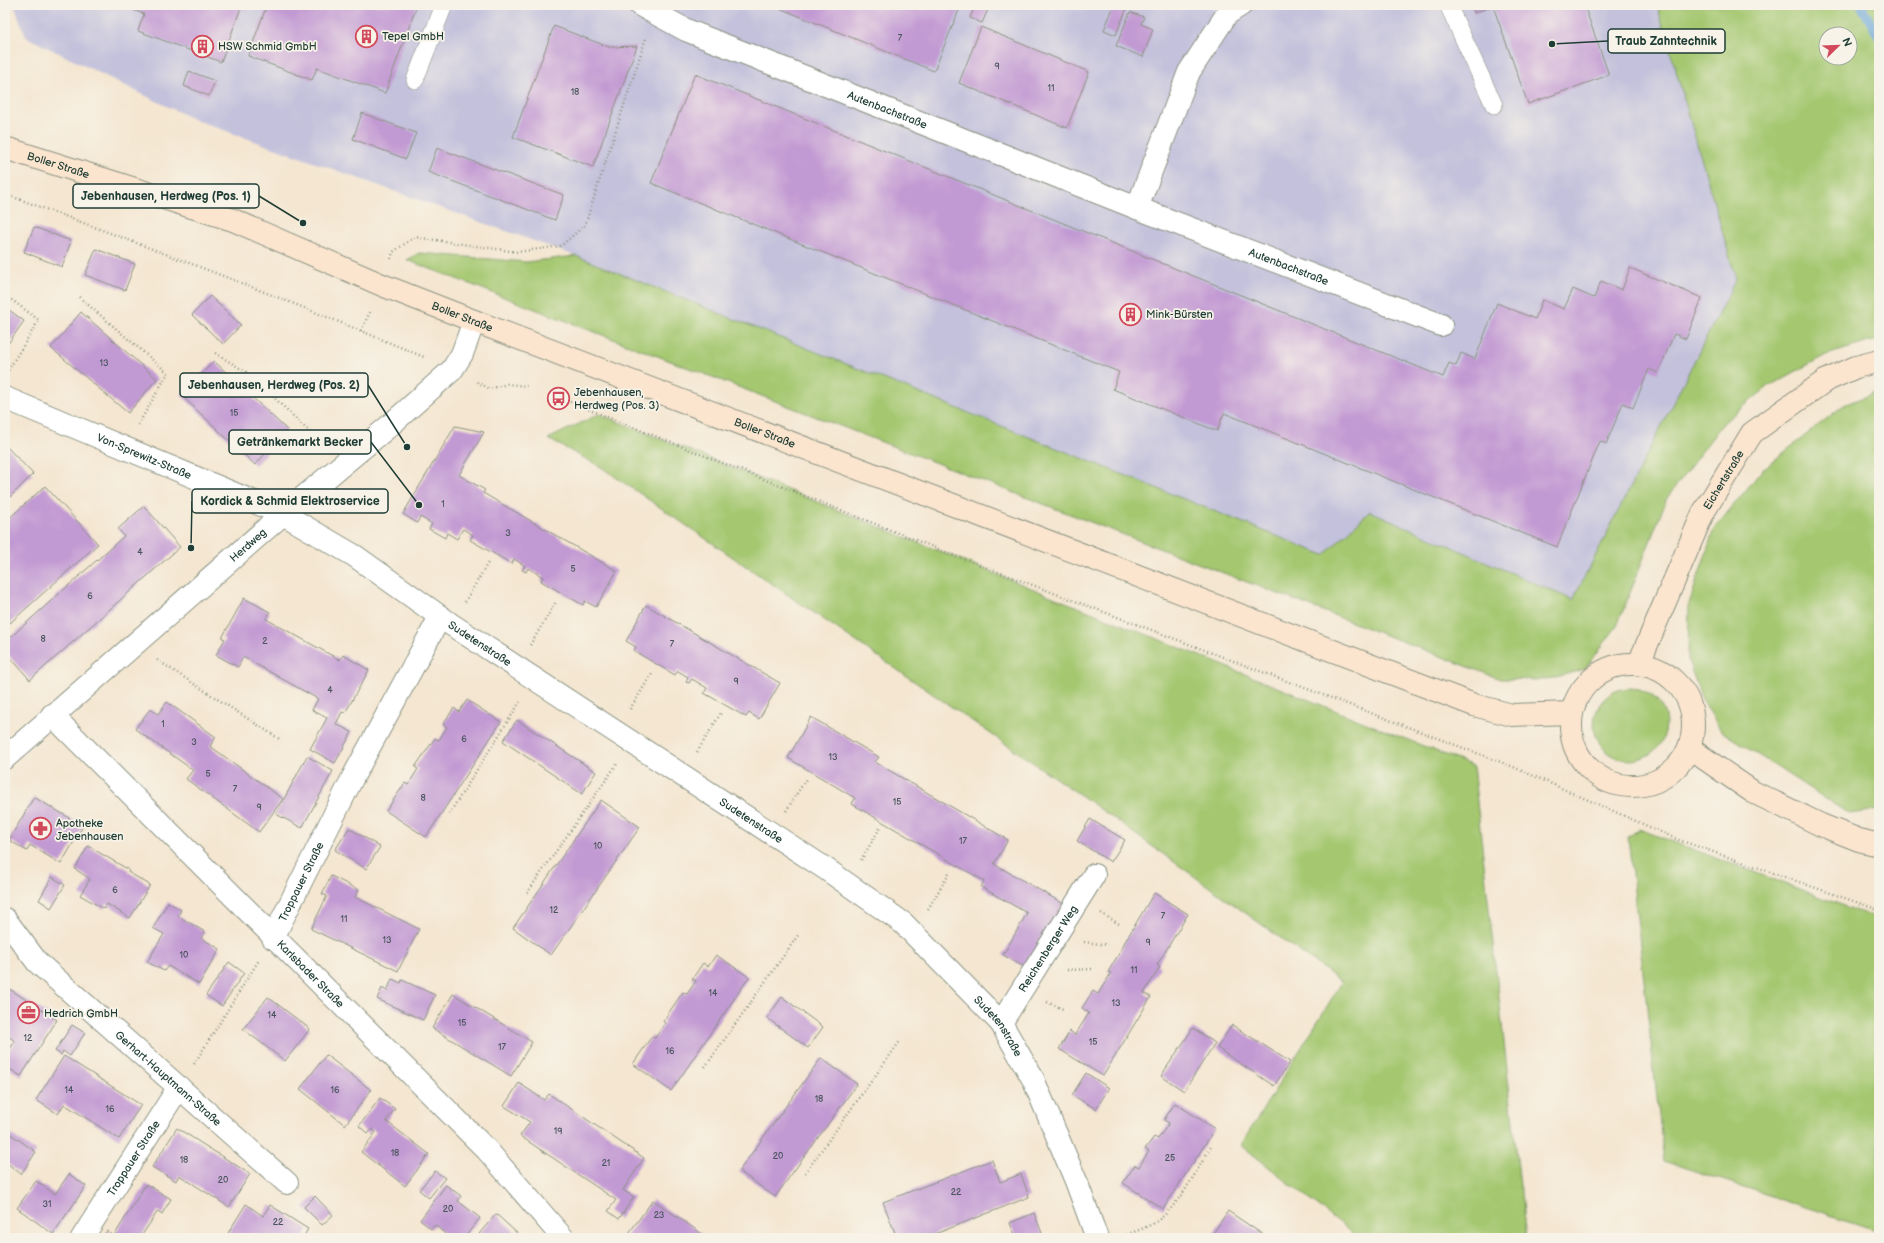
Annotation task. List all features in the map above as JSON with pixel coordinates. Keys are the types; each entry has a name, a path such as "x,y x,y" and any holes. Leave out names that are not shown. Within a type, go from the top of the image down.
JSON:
{"main road":[{"name":"Boller Straße","path":"5,148 233,220 382,285 474,321 918,493 1474,705 1512,715 1572,712"},
{"name":"Eichertstraße","path":"1639,663 1703,513 1752,432 1825,381 1856,367 1879,360"},
{"path":"1639,663 1657,668 1673,678 1686,693 1692,711 1694,730 1689,748 1680,764 1661,778 1650,783 1633,786 1614,784 1598,776 1582,759 1575,748 1571,730 1572,712 1578,695 1589,681 1604,670 1621,664 1639,663"},
{"path":"1689,748 1753,792 1821,825 1859,840 1879,845"}],"street":[{"path":"1137,208 1189,72 1227,14 1241,5"},
{"name":"Autenbachstraße","path":"651,8 686,30 1137,208 1441,325"},
{"name":"Herdweg","path":"5,758 52,715 283,514 388,427 452,370 462,354 474,321"},
{"name":"Von-Sprewitz-Straße","path":"5,398 283,514"},
{"name":"Sudetenstraße","path":"283,514 355,556 446,621 683,775 903,923 1001,1023 1032,1079 1076,1181 1097,1238"},
{"name":"Troppauer Straße","path":"274,938 353,777 446,621"},
{"name":"Karlsbader Straße","path":"52,715 487,1150 563,1238"},
{"name":"Reichenberger Weg","path":"1001,1023 1094,875"},
{"name":"Gerhart-Hauptmann-Straße","path":"5,918 37,962 287,1183"},
{"name":"Troppauer Straße","path":"82,1238 179,1087"}],"lane":[{"path":"415,80 444,5"},
{"path":"1448,5 1494,105"}],"path":[{"path":"361,331 382,285 393,252 415,237 516,252 561,246 585,225 651,8"},
{"path":"5,194 361,331 452,370 490,389 507,384 527,386"},
{"path":"5,295 39,320 5,375"},
{"path":"79,297 168,373 125,448"},
{"path":"215,353 251,375 342,464"},
{"path":"570,402 948,553 1511,766 1678,840 1879,910"},
{"path":"446,621 489,561"},
{"path":"517,666 556,602"},
{"path":"134,644 280,740"},
{"path":"527,893 624,737 653,672"},
{"path":"449,814 535,678"},
{"path":"683,775 721,713"},
{"path":"771,834 806,780"},
{"path":"847,884 880,828"},
{"path":"913,934 950,872"},
{"path":"705,1067 799,934"},
{"path":"179,1087 274,938"},
{"path":"805,1173 901,1040"},
{"path":"1119,1238 1153,1224 1164,1216 1172,1207 1212,1145"},
{"path":"1200,1238 1204,1232"}],"shaded area":[{"path":"14,5 1657,5 1736,279 1573,600 1370,511 1324,555 1166,503 598,264 193,119 26,37"}],"green space":[{"path":"1657,5 1879,5 1879,339 1826,355 1769,386 1723,423 1667,498 1617,626 1585,669 1545,680 1500,679 407,260 419,253 526,262 576,256 1324,555 1370,511 1573,600 1736,279"},
{"path":"1879,391 1879,810 1849,814 1721,731 1701,697 1688,660 1689,604 1714,529 1763,469 1844,405"},
{"path":"599,414 1473,766 1526,1238 1358,1238 1241,1145 1342,982 1089,801 601,467 548,439"},
{"path":"1623,688 1637,688 1656,698 1666,717 1666,731 1656,750 1637,760 1623,760 1604,750 1594,731 1594,717 1604,698"},
{"path":"1639,829 1879,919 1879,1231 1664,1161 1628,837"}],"building":[{"name":"HSW Schmid GmbH","path":"120,5 242,5 221,62 138,31 144,14"},
{"path":"267,5 417,5 385,93 317,68 312,80 248,56"},
{"path":"772,5 961,5 934,71"},
{"path":"975,5 990,5 982,23 970,18"},
{"path":"1114,5 1127,8 1116,35 1104,30"},
{"path":"1471,5 1584,5 1609,75 1528,104 1493,6 1474,13"},
{"path":"1130,12 1144,17 1141,24 1153,29 1143,57 1116,46"},
{"path":"554,26 609,47 637,46 593,167 513,137"},
{"path":"981,27 1089,72 1067,128 959,83"},
{"path":"189,71 215,81 209,96 184,86"},
{"name":"Mink-Bürsten","path":"695,74 1443,377 1449,363 1456,366 1461,353 1475,359 1497,303 1535,319 1542,300 1564,309 1573,289 1594,298 1601,281 1622,290 1630,268 1702,298 1686,339 1674,334 1658,373 1649,369 1633,408 1623,403 1606,444 1600,441 1557,547 1224,413 1217,431 1113,389 1119,372 651,183"},
{"path":"362,113 416,133 406,159 353,139"},
{"path":"437,148 564,195 555,220 428,172"},
{"path":"34,227 71,241 62,267 24,252"},
{"path":"96,249 135,264 125,290 85,275"},
{"path":"210,296 241,325 223,344 192,315"},
{"path":"5,307 24,321 5,348"},
{"path":"81,312 157,379 128,413 51,348"},
{"path":"214,361 287,430 255,465 181,395"},
{"path":"455,426 484,432 459,475 485,490 483,493 617,571 596,607 585,601 583,605 541,581 543,577 528,568 526,572 522,570 525,566 514,559 512,564 470,540 473,535 463,529 457,539 447,533 445,538 429,529 432,524 420,517 417,523 403,514"},
{"path":"5,445 33,474 5,502"},
{"path":"45,486 98,544 10,623 5,618 5,522"},
{"path":"144,506 180,547 30,680 5,651 5,642 124,536 118,529"},
{"path":"244,598 270,612 266,619 340,660 343,655 369,670 345,713 342,712 336,724 352,732 335,763 310,749 327,718 312,710 318,699 243,657 238,667 216,655 225,639 222,638"},
{"path":"646,605 780,683 759,719 749,713 746,717 704,693 707,688 692,679 689,683 686,682 688,677 678,671 675,675 634,651 636,647 626,641"},
{"path":"467,700 501,722 426,837 386,811 405,783 408,785 418,769 415,767 435,738 439,740 447,727 443,724 454,708 459,712"},
{"path":"167,702 216,737 210,746 283,799 259,832 186,779 193,770 135,729 150,709 158,714"},
{"path":"811,717 879,757 875,762 1008,840 994,864 1064,904 1026,968 1003,955 1027,913 981,887 984,881 852,804 855,798 788,758"},
{"path":"517,720 596,772 582,794 503,741"},
{"path":"307,756 333,771 302,828 276,814"},
{"path":"34,797 83,826 61,864 30,845 27,851 9,840"},
{"path":"601,800 640,827 551,955 513,928"},
{"path":"1090,819 1125,840 1111,862 1077,841"},
{"path":"349,828 380,847 366,869 335,850"},
{"path":"88,846 129,870 128,872 150,885 130,918 107,904 104,909 80,895 90,879 75,869"},
{"path":"331,876 359,890 355,897 419,929 398,971 311,929 327,896 322,894"},
{"path":"52,877 65,885 51,908 39,900"},
{"path":"1154,893 1188,914 1157,965 1160,967 1144,993 1151,997 1103,1076 1059,1049 1070,1031 1075,1035 1089,1013 1082,1008 1093,991 1098,994 1111,973 1108,972"},
{"path":"168,902 181,910 178,916 205,932 201,938 220,949 199,984 168,966 164,971 147,962 164,934 153,928"},
{"path":"716,955 749,977 671,1091 633,1064 652,1036 655,1038 665,1023 663,1021 683,992 687,994 696,981 692,979 703,963 708,967"},
{"path":"229,962 244,973 222,1006 206,995"},
{"path":"392,979 401,983 402,980 435,995 423,1020 377,999 382,988 387,991"},
{"path":"5,986 57,1020 21,1076 5,1066 5,1057 15,1041 5,1034"},
{"path":"453,994 532,1042 511,1076 432,1028"},
{"path":"268,997 310,1029 285,1061 243,1029"},
{"path":"782,997 823,1027 808,1048 767,1018"},
{"path":"72,1025 85,1033 70,1056 63,1051 61,1055 55,1051"},
{"path":"1232,1025 1290,1062 1274,1086 1217,1048"},
{"path":"1193,1028 1215,1043 1184,1091 1161,1076"},
{"path":"326,1055 371,1090 345,1125 300,1089"},
{"path":"64,1056 141,1105 119,1139 64,1104 58,1114 36,1100"},
{"path":"821,1058 857,1084 775,1197 739,1171"},
{"path":"1086,1073 1109,1088 1096,1109 1072,1095"},
{"path":"519,1083 544,1100 549,1094 644,1158 623,1190 634,1197 619,1219 608,1211 616,1200 520,1136 530,1122 504,1106"},
{"path":"380,1098 395,1109 386,1121 429,1154 405,1186 361,1152 376,1132 372,1129 368,1134 359,1126"},
{"path":"1175,1103 1215,1129 1163,1209 1123,1183 1135,1165 1139,1167 1149,1151 1145,1149 1154,1137 1158,1139 1169,1123 1164,1120"},
{"path":"177,1128 250,1174 229,1207 179,1175 176,1181 152,1167"},
{"path":"5,1130 36,1152 21,1174 8,1164 5,1167"},
{"path":"992,1160 1000,1182 1021,1174 1029,1197 925,1238 897,1238 883,1202"},
{"path":"435,1171 445,1178 429,1198 419,1190"},
{"path":"69,1174 86,1186 53,1234 17,1208 36,1181 55,1194"},
{"path":"146,1184 171,1199 162,1214 158,1211 140,1238 103,1238 107,1231 114,1236"},
{"path":"446,1185 461,1196 458,1201 480,1218 464,1238 448,1238 449,1237 435,1225 431,1229 420,1220"},
{"path":"315,1196 333,1215 322,1225 304,1207"},
{"path":"653,1200 698,1231 707,1238 626,1237"},
{"path":"246,1204 263,1216 270,1205 308,1229 303,1238 235,1238 228,1233"},
{"path":"1228,1211 1268,1238 1210,1238"},
{"path":"1034,1213 1044,1238 1016,1238 1010,1223"},
{"path":"496,1214 519,1235 517,1238 484,1238 479,1234"}],"waterway":[{"path":"1861,5 1879,37"}],"place":[{"name":"Tepel GmbH","path":"367,36"},
{"name":"Traub Zahntechnik","path":"1552,44"},
{"name":"HSW Schmid GmbH","path":"203,46"},
{"name":"Jebenhausen, Herdweg (Pos. 1)","path":"303,223"},
{"name":"Mink-Bürsten","path":"1131,314"},
{"name":"Jebenhausen, Herdweg (Pos. 3)","path":"558,398"},
{"name":"Jebenhausen, Herdweg (Pos. 2)","path":"407,447"},
{"name":"Getränkemarkt Becker","path":"419,505"},
{"name":"Kordick & Schmid Elektroservice","path":"191,548"},
{"name":"Apotheke Jebenhausen","path":"41,829"},
{"name":"Hedrich GmbH","path":"28,1013"}]}
